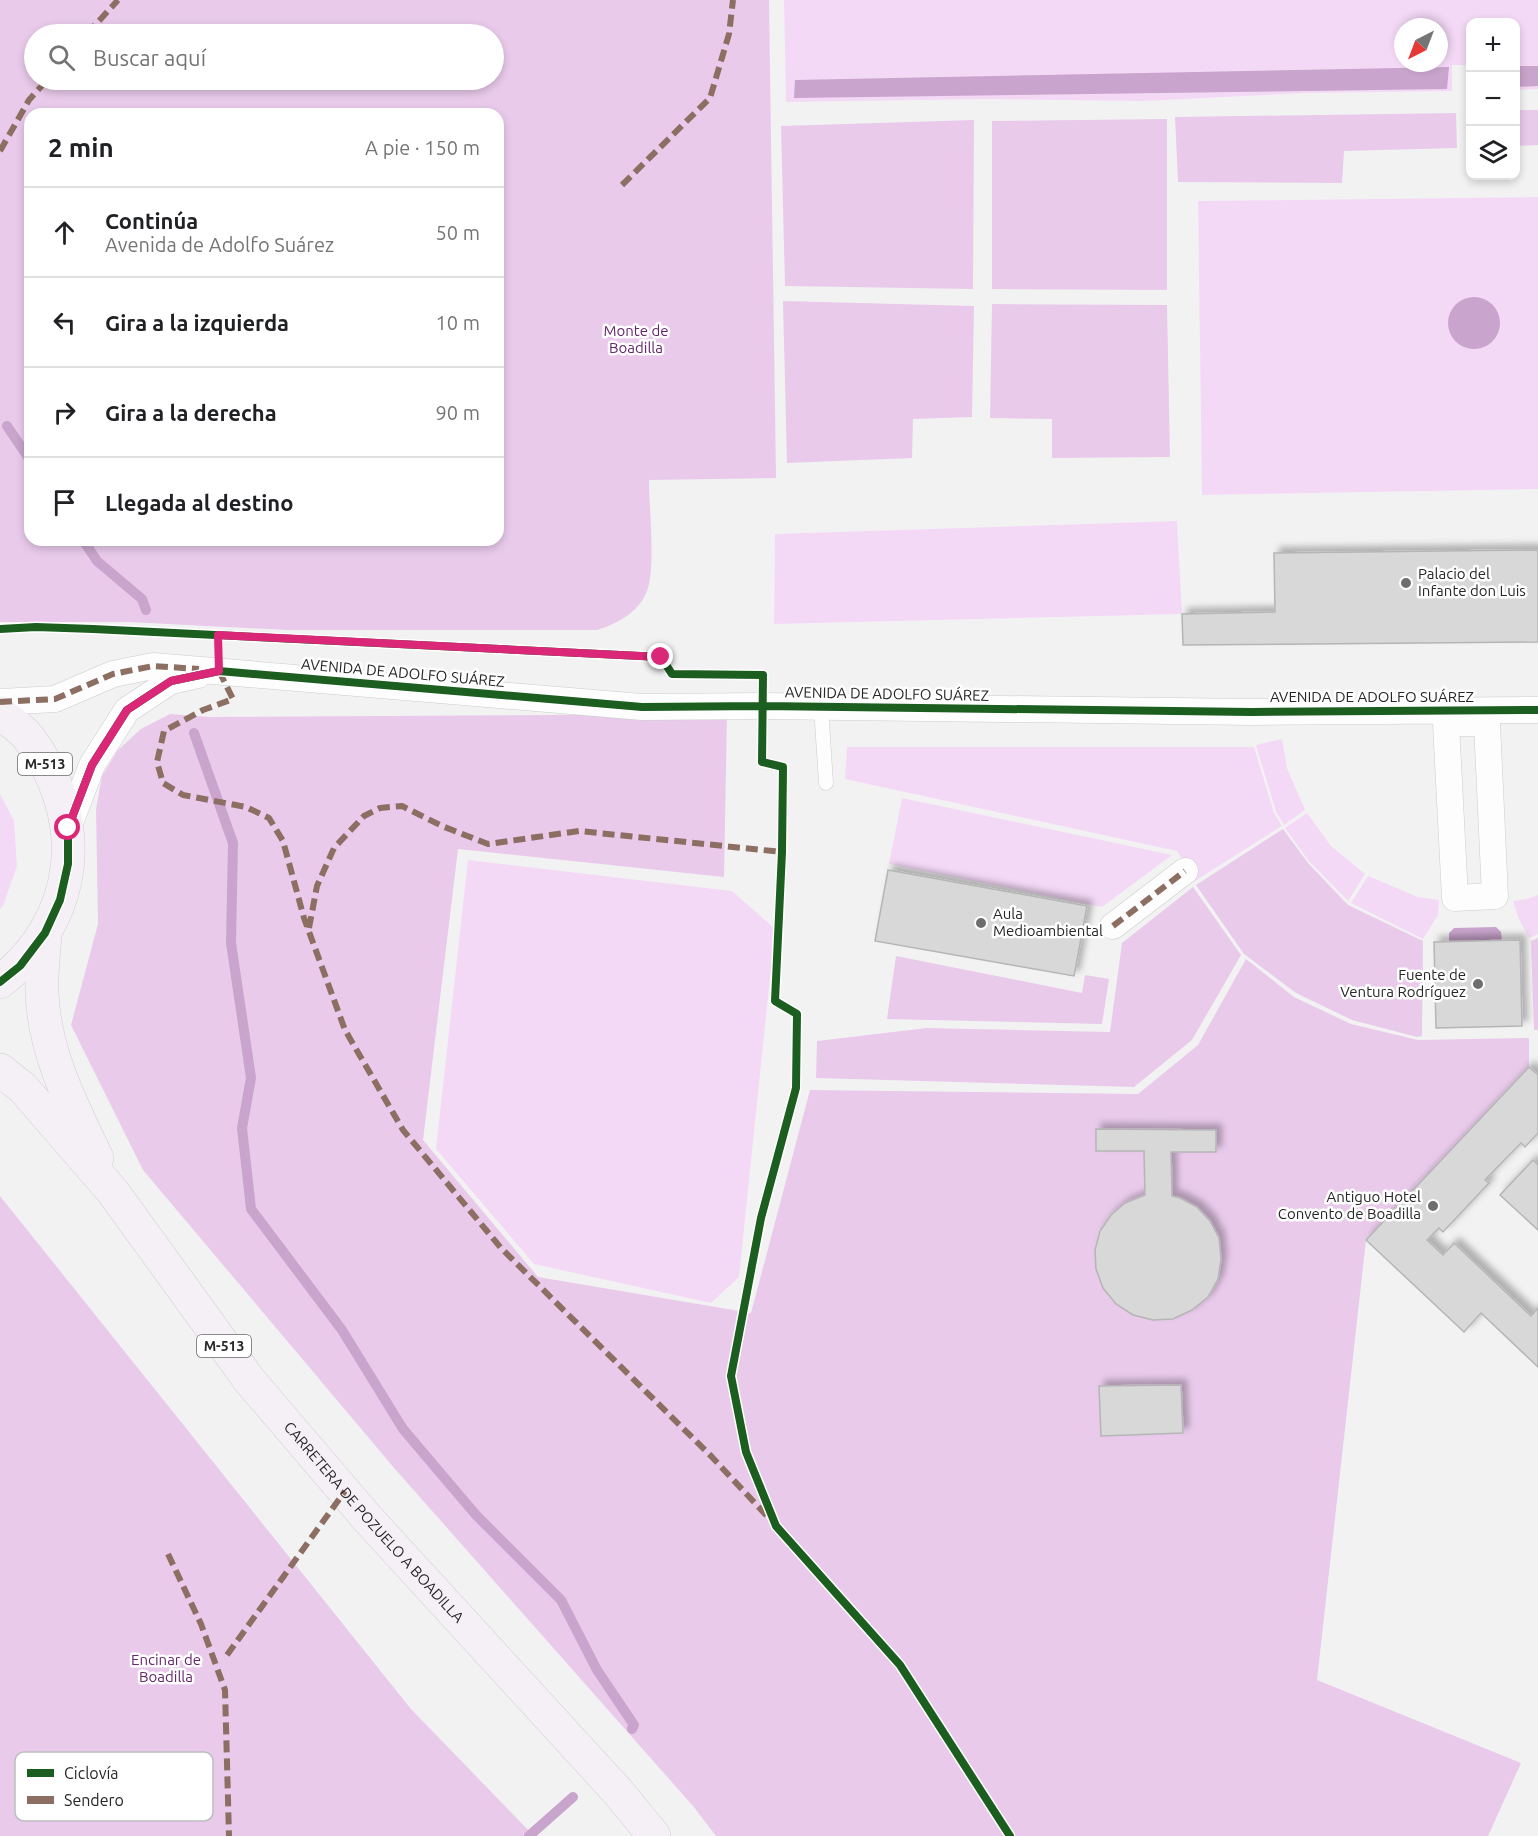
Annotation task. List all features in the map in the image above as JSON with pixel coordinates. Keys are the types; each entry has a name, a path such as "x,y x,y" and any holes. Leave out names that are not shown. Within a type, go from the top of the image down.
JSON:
{"main road":[{"name":"M-513","path":"0,713 27,736 54,778 68,828 68,864 60,900 45,933 20,966 0,982"},
{"name":"CARRETERA DE POZUELO A BOADILLA","path":"45,933 42,993 46,1028 66,1092 113,1192"},
{"name":"CARRETERA DE POZUELO A BOADILLA","path":"0,1070 23,1088 113,1192 250,1382 368,1519 619,1793 654,1836"}],"street":[{"name":"AVENIDA DE ADOLFO SUÁREZ","path":"0,702 55,699 113,674 153,666 642,707 1252,712 1538,710"},
{"name":"AVENIDA DE ADOLFO SUÁREZ","path":"68,828 92,765 127,710 171,681 219,671"},
{"path":"1446,723 1487,723 1495,896 1455,898 1446,723"},
{"path":"1113,926 1185,871"}],"lane":[{"path":"821,707 826,783"}],"shaded area":[{"path":"784,0 1538,0 1538,89 1520,90 1520,18 1466,18 1466,65 1452,65 1452,91 1308,93 1144,101 986,99 786,102"},
{"path":"1520,66 1538,66 1538,86 1520,87"},
{"path":"1449,67 1447,89 794,98 795,80 1394,68 1394,72 1448,72"},
{"path":"1538,197 1538,489 1202,495 1198,201"},
{"path":"1469,297 1479,297 1489,301 1496,308 1500,323 1496,338 1489,345 1479,349 1469,349 1459,345 1452,338 1448,328 1448,318 1452,308 1459,301"},
{"path":"1177,521 1182,614 774,624 775,534"},
{"path":"1282,739 1287,768 1305,810 1284,825 1276,812 1256,745"},
{"path":"847,747 1254,747 1274,813 1282,826 1195,881 1177,851 845,779"},
{"path":"0,794 14,821 17,866 0,909"},
{"path":"902,798 1172,855 1102,907 889,864"},
{"path":"1307,813 1331,846 1365,874 1348,901 1308,860 1285,828"},
{"path":"468,860 732,891 775,929 739,1277 711,1303 534,1264 436,1149"},
{"path":"1368,876 1418,897 1439,900 1438,915 1423,939 1351,903"},
{"path":"1538,895 1538,934 1529,938 1513,901"},
{"path":"1496,927 1501,932 1502,941 1449,942 1449,933 1454,928"}],"green space":[{"name":"Monte de Boadilla","path":"0,0 769,0 776,478 649,480 652,553 647,591 633,611 620,621 597,630 288,630 129,622 0,622"},
{"path":"1520,110 1538,110 1538,145 1520,146"},
{"path":"1456,113 1457,148 1344,151 1342,183 1178,182 1175,117"},
{"path":"1167,119 1167,290 992,289 992,121"},
{"path":"974,120 973,289 785,286 781,126"},
{"path":"783,301 974,306 972,417 913,419 912,458 787,463"},
{"path":"992,304 1167,305 1170,457 1052,458 1052,419 990,418"},
{"path":"170,714 209,717 727,714 724,877 458,849 423,1140 538,1277 751,1313 810,1090 1138,1094 1198,1045 1246,959 1294,997 1351,1024 1418,1040 1529,1038 1529,1067 1366,1240 1317,1680 1521,1763 1488,1836 716,1836 693,1806 395,1469 143,1170 71,1025 98,924 96,809 102,776 118,750 141,729"},
{"path":"1283,829 1308,863 1348,905 1423,941 1422,1036 1417,1037 1352,1020 1296,993 1244,954 1196,885"},
{"path":"1193,887 1241,955 1192,1040 1134,1087 816,1078 817,1041 927,1028 1110,1032 1122,943"},
{"path":"1538,938 1538,1030 1534,1030 1531,941"},
{"path":"896,956 1082,993 1085,975 1109,979 1102,1024 887,1019"},
{"name":"Encinar de Boadilla","path":"0,1196 411,1709 534,1836 0,1836"}],"building":[{"name":"Palacio del Infante don Luis","path":"1538,550 1538,642 1183,645 1182,614 1275,612 1274,553"},
{"name":"Aula Medioambiental","path":"888,870 1087,906 1074,976 875,941"},
{"name":"Fuente de Ventura Rodríguez","path":"1520,940 1522,1026 1436,1028 1434,942"},
{"name":"Antiguo Hotel Convento de Boadilla","path":"1529,1067 1538,1075 1538,1133 1525,1147 1521,1143 1485,1180 1489,1183 1443,1232 1439,1228 1427,1240 1443,1255 1454,1243 1531,1316 1538,1308 1538,1367 1481,1313 1464,1332 1366,1240"},
{"path":"1096,1129 1216,1130 1216,1152 1171,1152 1172,1196 1197,1207 1210,1221 1219,1238 1221,1259 1218,1279 1208,1297 1192,1310 1173,1319 1153,1320 1133,1315 1116,1304 1103,1288 1096,1269 1095,1250 1100,1231 1111,1215 1125,1203 1145,1195 1144,1151 1096,1151"},
{"path":"1533,1160 1538,1165 1538,1230 1500,1195"},
{"path":"1181,1385 1183,1433 1101,1436 1099,1386"}],"waterway":[{"path":"7,426 24,451"},
{"path":"87,546 97,561 142,599 146,610"},
{"path":"194,733 233,843 231,943 251,1078 242,1128 251,1209 342,1330 403,1429 476,1515 561,1600 597,1670 634,1725 632,1729"},
{"path":"529,1836 573,1797"}],"marked path":[{"path":"96,24 118,0"},
{"path":"622,185 710,98 729,34 733,0"},
{"path":"24,108 38,90"},
{"path":"0,151 24,109"},
{"path":"0,702 55,699 113,674 153,666 199,669"},
{"path":"219,671 233,699 203,710 164,731 157,762 163,783 183,795 246,807 269,818 283,841 304,918 345,1030 403,1130 501,1248 711,1456 767,1516"},
{"path":"309,928 317,886 334,848 364,816 380,808 402,806 442,826 488,844 579,831 782,852"},
{"path":"1113,926 1185,871"},
{"path":"227,1655 345,1491"},
{"path":"168,1554 201,1624 225,1690 229,1836"}],"cycle path":[{"path":"0,629 36,627 93,629 661,657 672,674 763,675 762,762 783,767 782,852 775,1001 797,1014 796,1088 761,1218 731,1376 746,1452 776,1526 900,1665 1010,1836"},
{"path":"0,982 20,966 45,933 60,900 68,864 68,828 92,765 127,710 171,681 219,671 642,707 763,706 1252,712 1538,710"}],"place":[{"name":"Palacio del Infante don Luis","path":"1406,583"},
{"name":"Aula Medioambiental","path":"981,923"},
{"name":"Fuente de Ventura Rodríguez","path":"1478,984"},
{"name":"Antiguo Hotel Convento de Boadilla","path":"1433,1206"}],"route":[{"path":"68,828 92,765 127,710 171,681 219,671 218,635 661,657"}]}
